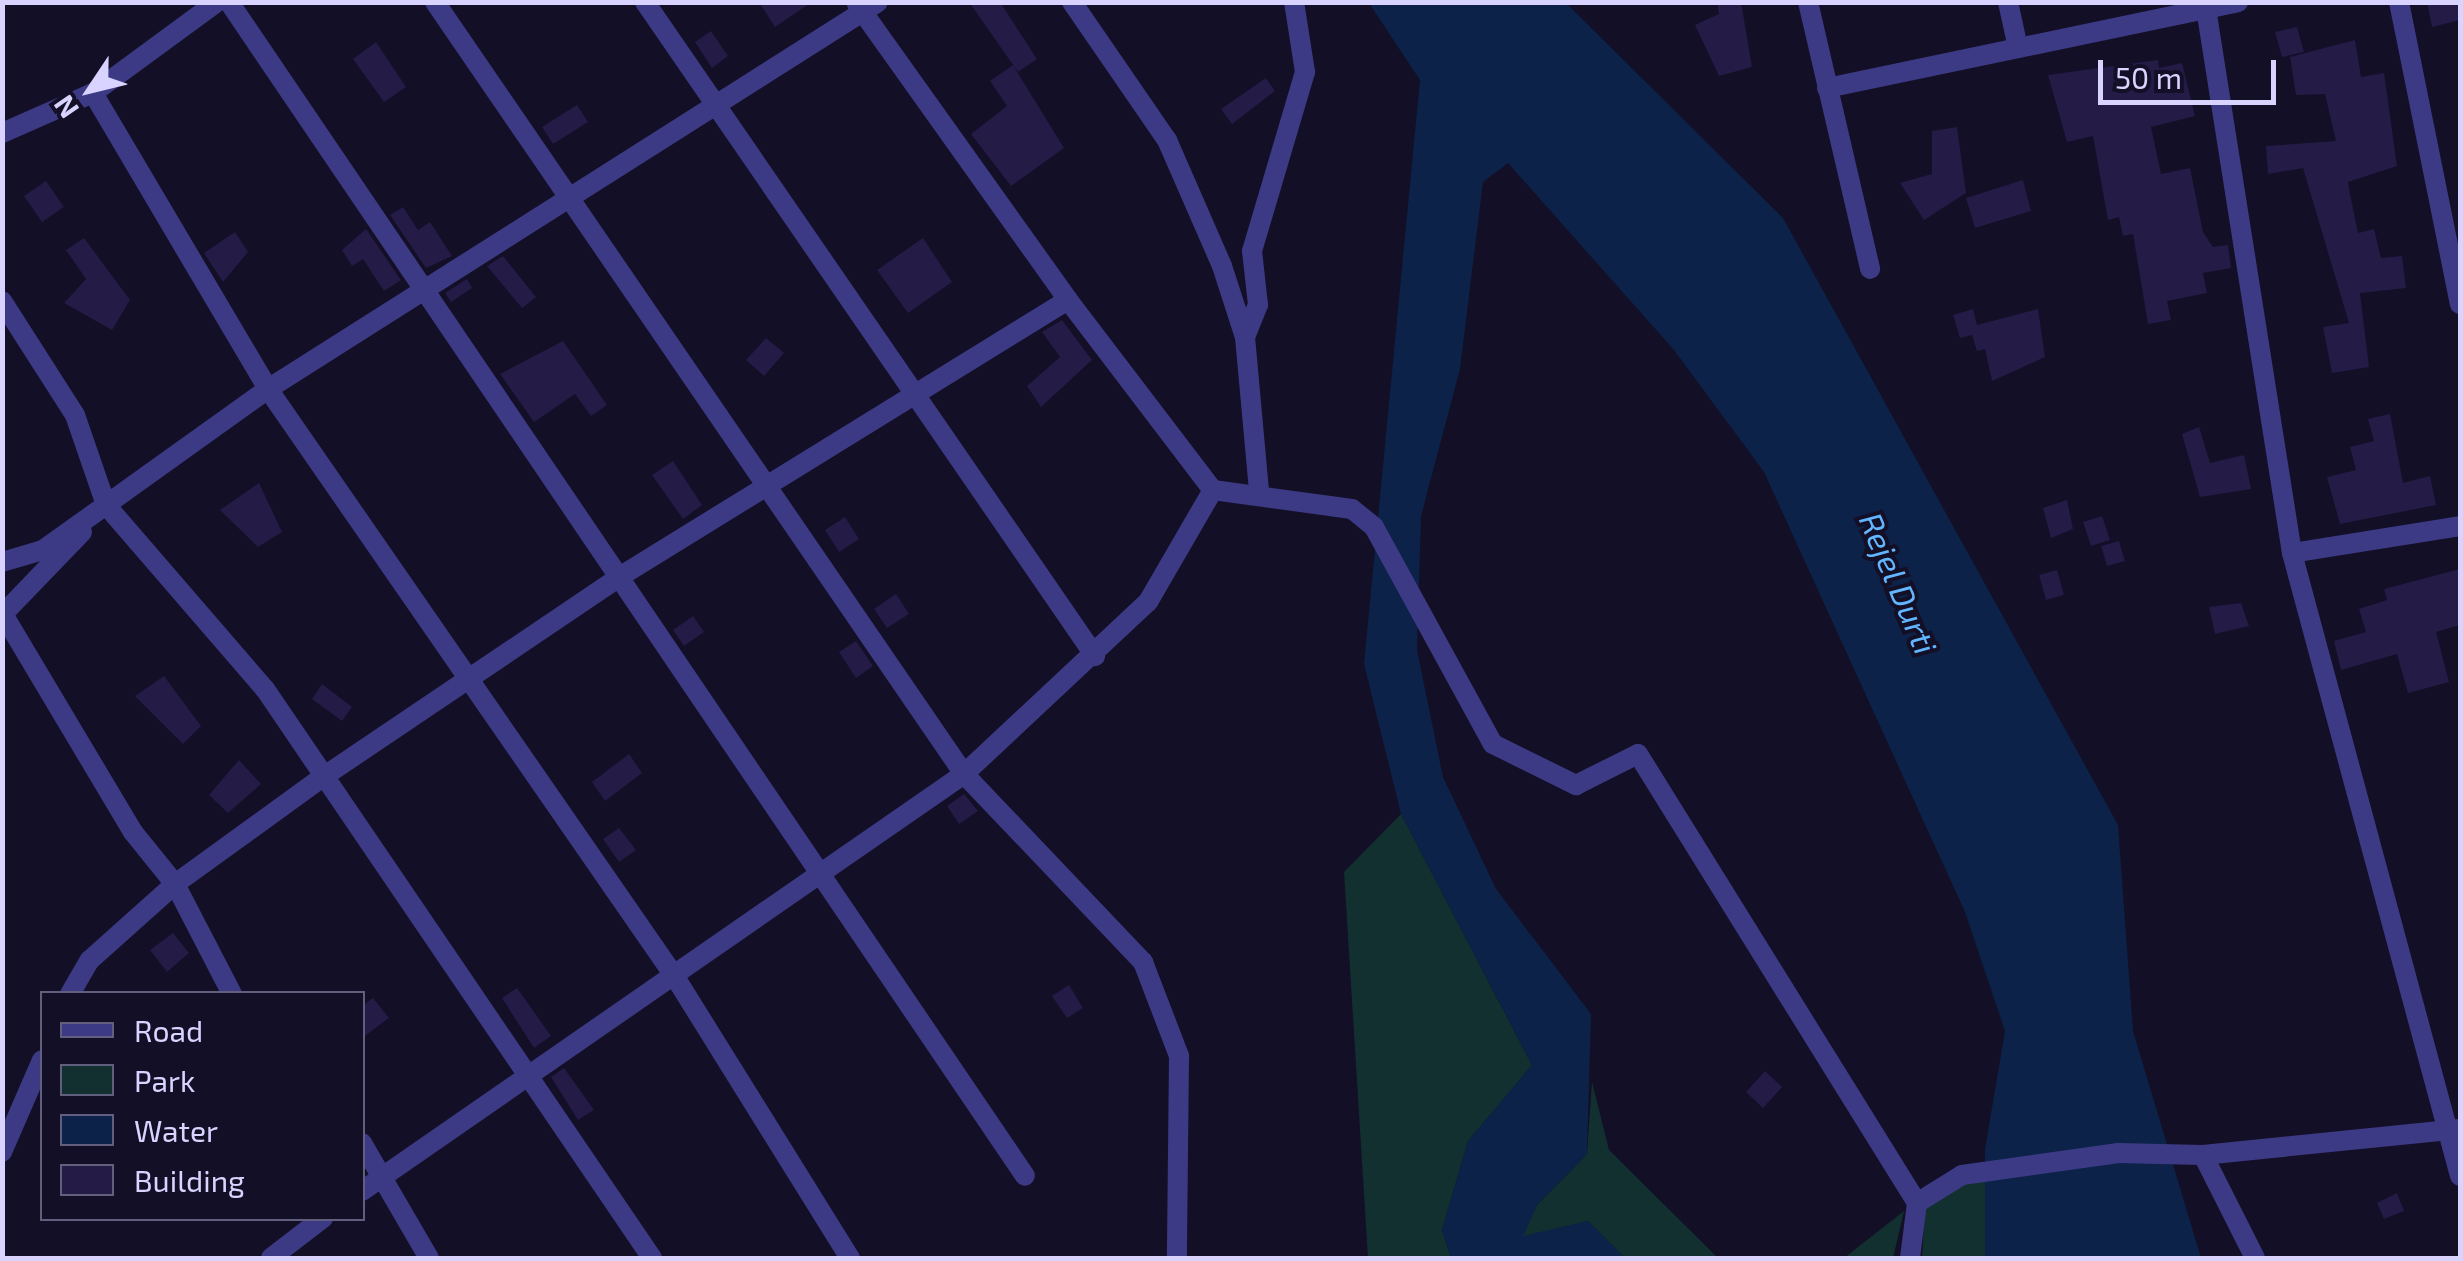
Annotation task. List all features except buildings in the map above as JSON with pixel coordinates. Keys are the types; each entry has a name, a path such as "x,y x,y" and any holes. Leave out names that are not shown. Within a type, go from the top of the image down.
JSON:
{"street":[{"path":"2,133 93,94 218,2"},
{"path":"228,2 616,579 825,869 1025,1176"},
{"path":"435,2 564,202 964,774 1143,962 1178,1056 1177,1258"},
{"path":"645,2 1095,656"},
{"path":"1072,2 1166,140 1245,337 1259,492"},
{"path":"1245,337 1258,305 1252,251 1305,72 1294,2"},
{"path":"1808,2 1870,269"},
{"path":"2008,2 2018,48"},
{"path":"1827,88 2238,2"},
{"path":"2399,2 2460,304"},
{"path":"2,562 43,550 268,388 865,6 1068,300 1214,490 1259,492 1352,509 1374,528 1493,744 1576,785 1638,754 1916,1202 1910,1258"},
{"path":"2206,6 2292,554 2453,1132 2460,1176"},
{"path":"93,94 268,388 675,977 850,1258"},
{"path":"72,991 90,960 176,884 323,778 471,684 616,579 768,491 914,394 1068,300"},
{"path":"2,301 75,414 106,505 265,690 652,1258"},
{"path":"365,1189 964,774 1095,656 1148,602 1214,490"},
{"path":"106,505 3,614 133,832 176,884 230,991"},
{"path":"2292,554 2460,526"},
{"path":"2,1152 40,1065"},
{"path":"1916,1202 1962,1175 2118,1153 2203,1155 2453,1132"},
{"path":"365,1147 385,1175 429,1258"},
{"path":"2203,1155 2255,1258"},
{"path":"271,1258 319,1221"}],"green space":[{"path":"1401,814 1532,1065 1468,1141 1442,1230 1451,1258 1368,1258 1344,872"},
{"path":"1592,1082 1609,1150 1718,1258 1625,1258 1588,1221 1522,1237 1537,1205 1587,1154"},
{"path":"1985,1180 1985,1258 1922,1258 1925,1208 1964,1181"},
{"path":"1904,1211 1893,1258 1844,1258"}],"water":[{"name":"Rejel Durti","path":"1369,3 1566,3 1783,218 2118,825 2133,1031 2201,1258 1985,1258 1985,1149 2005,1031 1965,912 1764,472 1674,350 1508,163 1483,182 1460,369 1421,516 1417,650 1443,777 1496,889 1591,1014 1587,1154 1537,1205 1523,1236 1588,1221 1625,1258 1451,1258 1442,1230 1468,1141 1532,1065 1401,814 1364,664 1420,80"}]}
